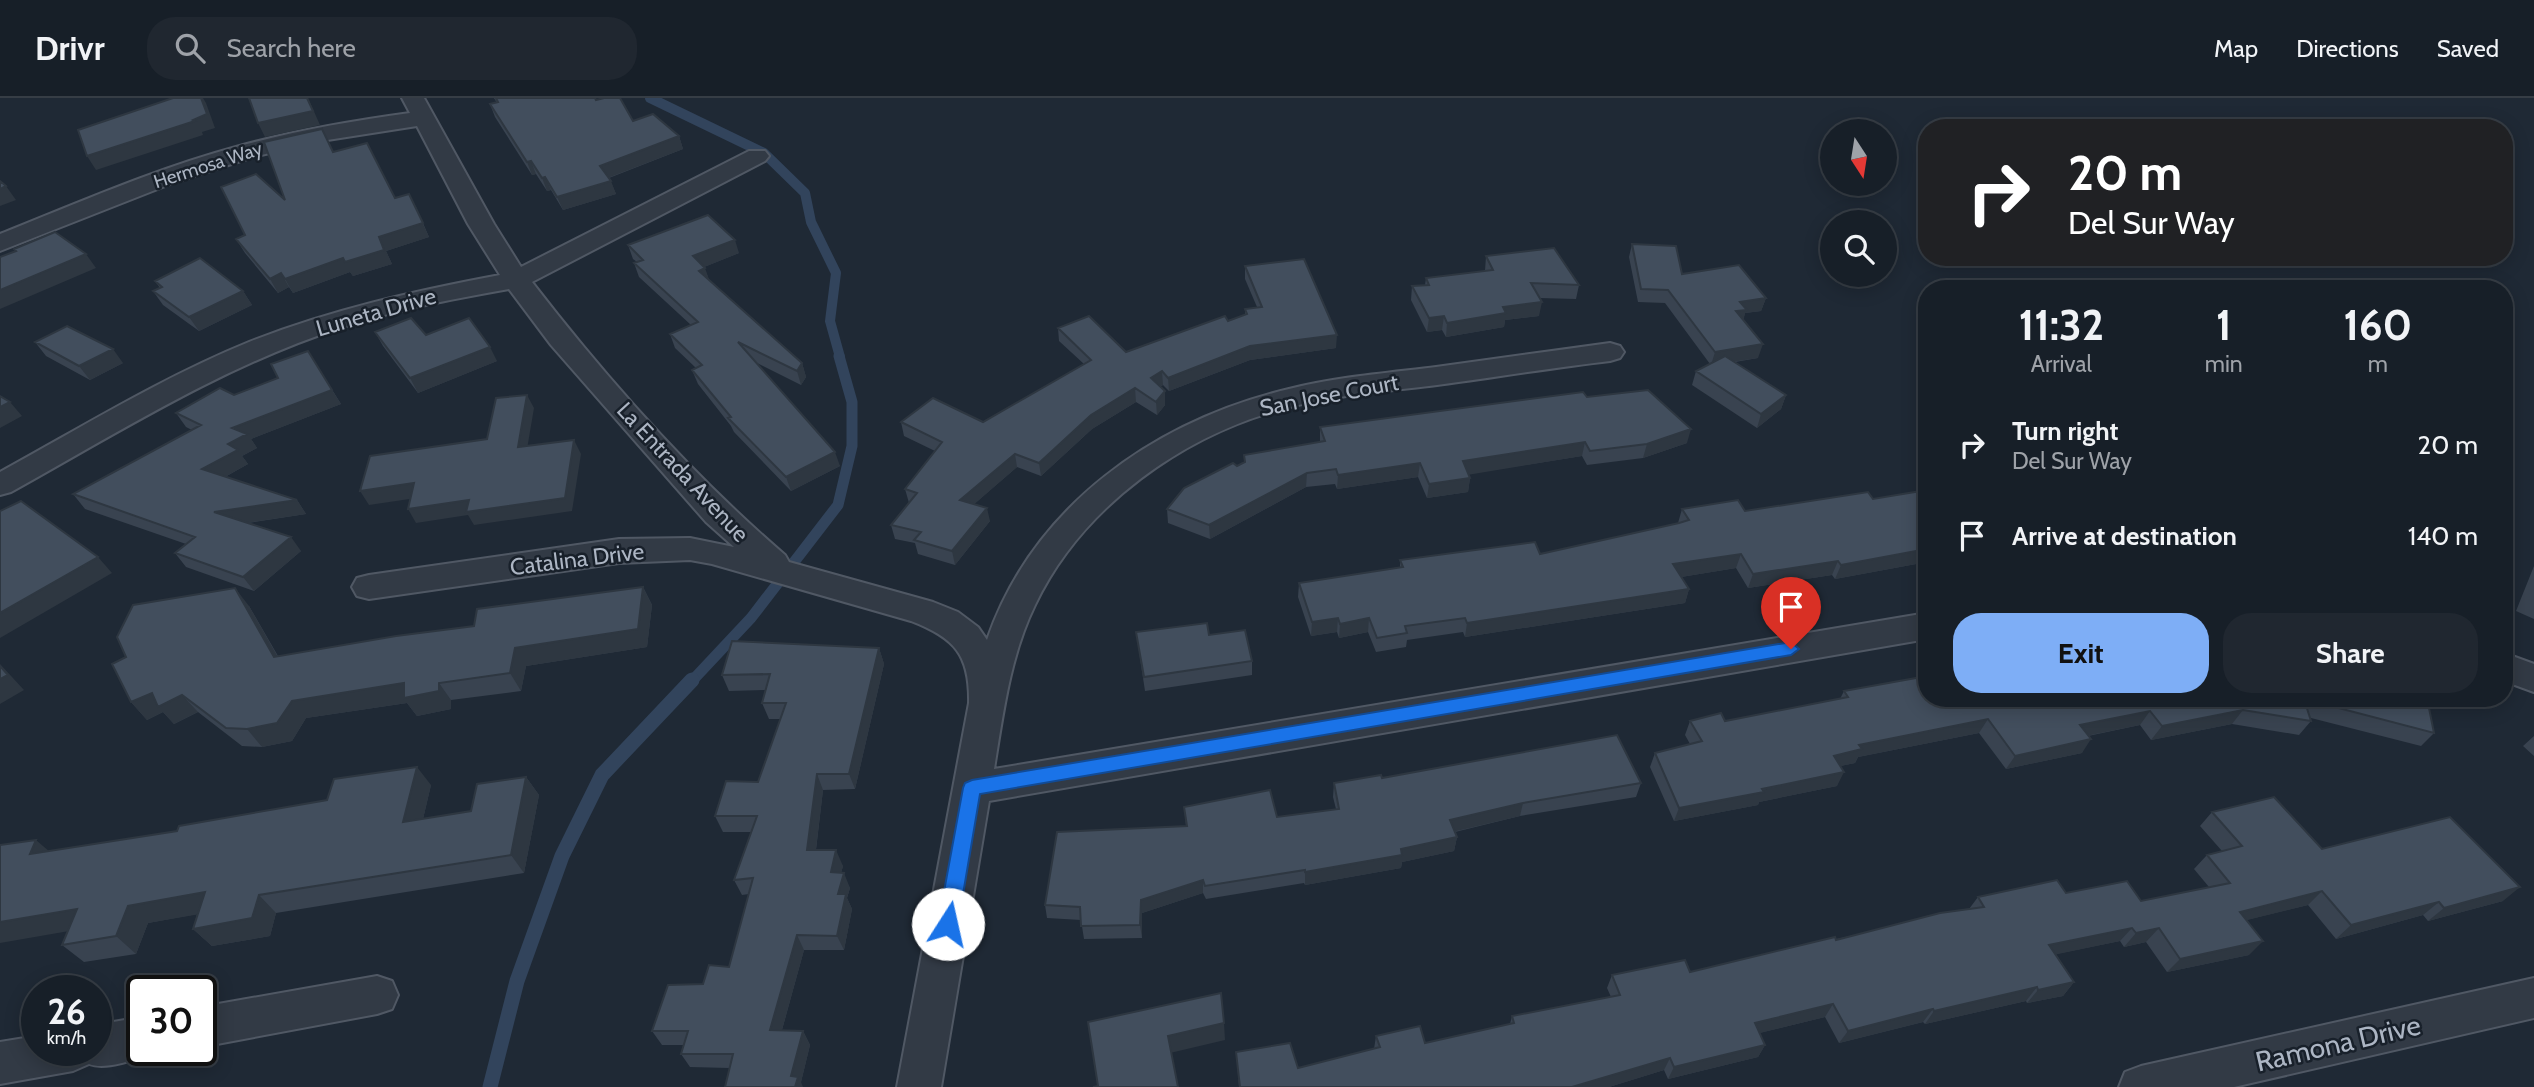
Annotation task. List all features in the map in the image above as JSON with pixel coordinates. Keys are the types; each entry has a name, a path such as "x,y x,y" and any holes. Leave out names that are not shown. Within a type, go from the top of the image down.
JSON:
{"street":[{"name":"Hermosa Way","path":"0,243 222,158 418,108"},
{"name":"La Entrada Avenue","path":"418,108 481,224 516,280 561,339 717,514 783,571 921,611 946,621 966,636 980,656 987,679 987,704 919,1087"},
{"name":"Luneta Drive","path":"0,485 184,383 258,349 333,321 407,300 516,280 757,156"},
{"name":"San Jose Court","path":"987,704 1003,645 1018,605 1045,559 1073,522 1105,490 1143,462 1183,438 1227,418 1272,403 1320,392 1610,352"},
{"name":"Catalina Drive","path":"369,587 643,549 712,552 783,571"},
{"path":"972,788 1918,628"},
{"path":"2513,670 2534,678"},
{"path":"217,1024 377,995"},
{"name":"Ramona Drive","path":"2141,1087 2534,998"},
{"path":"0,1063 21,1059"}],"building":[{"path":"173,98 201,98 207,114 193,120 195,121 87,156 78,130"},
{"path":"249,98 307,98 313,111 258,123"},
{"path":"496,98 620,98 633,121 653,114 679,136 600,166 611,181 557,197 545,177 542,178 531,161 527,162 490,104 498,102"},
{"path":"322,129 333,152 367,143 395,198 409,194 423,223 379,237 384,250 345,262 343,258 285,279 281,273 270,279 236,239 245,235 221,187 256,174 285,200 264,142"},
{"path":"708,215 735,240 693,256 705,268 699,271 802,363 797,371 738,342 835,452 786,477 728,418 731,417 692,370 702,365 670,334 698,322 634,263 643,260 628,245"},
{"path":"55,232 86,254 0,290 0,257"},
{"path":"1632,244 1676,246 1682,274 1739,265 1766,298 1740,302 1747,310 1736,311 1763,344 1715,352 1668,290 1641,289"},
{"path":"1554,248 1579,285 1531,283 1542,302 1503,307 1506,313 1447,323 1444,316 1429,318 1412,286 1429,285 1426,278 1493,270 1486,256"},
{"path":"200,258 243,291 189,317 153,291 162,287 155,281"},
{"path":"1304,259 1337,335 1250,346 1168,378 1162,371 1151,378 1165,391 1156,402 1135,388 1091,415 1039,463 1015,454 960,500 987,508 952,551 914,540 921,532 891,525 917,493 905,489 942,442 901,422 933,398 983,422 1091,360 1058,328 1089,316 1126,352 1225,316 1228,321 1247,314 1245,309 1262,307 1245,266"},
{"path":"411,318 426,335 469,318 490,347 410,378 375,332"},
{"path":"67,326 113,349 79,366 35,342"},
{"path":"308,351 332,390 232,428 247,434 228,444 238,450 202,469 297,500 214,512 291,537 243,577 175,553 195,537 73,494 201,425 176,413 220,388 234,395 278,378 271,364"},
{"path":"1725,356 1786,395 1761,414 1696,371"},
{"path":"1648,390 1691,429 1647,444 1590,451 1585,442 1463,461 1470,478 1429,484 1420,463 1338,475 1336,469 1307,473 1209,525 1167,509 1184,488 1233,463 1237,466 1245,462 1244,455 1325,441 1320,427 1583,392 1587,397"},
{"path":"527,395 518,447 574,440 565,498 466,512 469,500 408,509 414,483 360,491 370,456 487,439 496,398"},
{"path":"0,396 10,402 0,407"},
{"path":"1868,492 1873,499 1918,492 1918,551 1841,565 1838,561 1753,574 1741,554 1673,564 1689,589 1467,623 1465,618 1405,626 1407,633 1377,638 1369,618 1340,624 1338,618 1312,622 1299,583 1403,567 1400,560 1535,542 1540,554 1679,523 1689,520 1682,509 1738,500 1745,511"},
{"path":"21,501 98,557 0,613 0,511"},
{"path":"643,587 638,629 515,648 510,673 439,683 439,691 404,698 404,683 292,701 277,723 247,729 226,728 182,695 158,707 152,693 131,702 112,664 126,657 117,637 133,605 235,588 274,657 474,626 477,609"},
{"path":"1207,623 1209,635 1245,630 1252,661 1144,677 1136,632"},
{"path":"732,641 879,648 849,774 817,774 807,850 836,850 831,872 844,873 838,894 846,894 837,936 797,935 770,1030 803,1031 791,1076 798,1077 795,1087 725,1087 733,1054 681,1054 688,1031 652,1031 668,985 703,984 709,965 729,967 753,878 734,880 757,816 715,816 726,781 758,782 786,703 762,703 770,674 722,675"},
{"path":"0,666 8,675 0,679"},
{"path":"1918,678 1918,707 2307,707 2311,721 2243,710 2162,726 2150,711 2080,725 2091,739 2015,756 1988,719 1859,745 1862,749 1834,756 1844,772 1762,789 1764,792 1679,808 1655,753 1702,741 1690,721 1721,713 1725,721 1848,697 1844,691"},
{"path":"2335,707 2429,707 2434,733"},
{"path":"1617,735 1641,783 1523,803 1450,820 1457,837 1401,849 1402,855 1205,886 1203,880 1141,900 1140,925 1081,926 1080,907 1045,905 1057,832 1187,826 1184,807 1270,790 1277,817 1339,809 1334,783 1381,775 1382,778"},
{"path":"417,767 403,822 471,811 477,784 526,777 511,855 259,895 252,918 193,929 205,892 128,906 116,936 62,945 77,909 0,922 0,845 36,840 30,854 177,831 179,826 327,800 334,779"},
{"path":"2274,797 2322,849 2450,817 2520,887 2444,908 2439,902 2351,925 2322,891 2240,912 2263,941 2180,959 2159,928 2136,933 2132,928 2049,945 2074,982 2038,990 2037,987 1934,1011 1933,1009 1848,1031 1833,1004 1755,1023 1765,1045 1674,1067 1670,1058 1572,1087 1240,1087 1236,1052 1290,1043 1298,1068 1380,1047 1376,1036 1420,1026 1425,1043 1514,1023 1512,1016 1620,995 1612,975 1685,960 1690,972 1835,937 1836,940 1940,913 1984,907 1978,897 2057,880 2066,893 2127,881 2141,901 2230,883 2207,855 2242,846 2212,812"},
{"path":"1221,993 1224,1023 1168,1036 1178,1087 1093,1087 1098,1086 1088,1022"}],"waterway":[{"path":"650,98 764,153 805,193 811,222 836,273 830,321 840,357"},
{"path":"691,682 751,618 838,505 852,446 852,402 839,356"},
{"path":"490,1087 517,981 562,856 602,775 692,680"}],"route":[{"path":"948,924 972,788 1791,649"}]}
